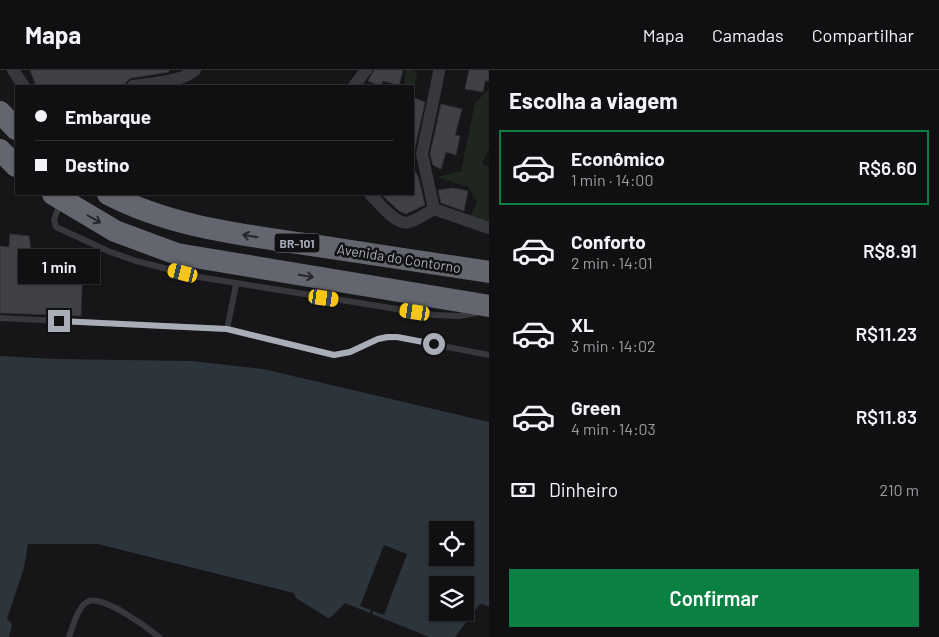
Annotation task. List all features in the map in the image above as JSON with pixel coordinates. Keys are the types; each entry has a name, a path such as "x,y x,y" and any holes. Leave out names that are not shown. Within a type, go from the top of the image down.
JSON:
{"highway":[{"path":"0,112 15,127"},
{"path":"0,150 15,165"},
{"name":"Avenida do Contorno","path":"110,195 137,208 188,225 489,272"},
{"name":"BR-101","path":"57,197 115,231 238,275 489,306"}],"street":[{"path":"14,70 23,85"},
{"path":"139,85 177,79 191,74 195,70"},
{"path":"355,85 366,70"},
{"path":"434,210 422,154 439,72"},
{"path":"371,195 400,222 410,222 434,210 489,228"}],"lane":[{"path":"227,329 238,275 434,315 459,316 489,312"},
{"path":"0,318 227,329 334,355 350,352 378,339 397,337 489,355"},
{"path":"69,637 83,606 87,602 92,601 127,614 159,637"}],"shaded area":[{"path":"406,70 413,70 417,73 414,88 414,85 397,85 404,84"},
{"path":"489,89 489,148 482,164 489,167 489,230 469,221 477,202 468,187 437,177 461,171 475,103"},
{"path":"0,356 54,359 191,361 263,369 489,422 489,607 480,604 474,612 474,576 429,576 429,621 467,621 455,637 429,637 345,603 328,618 296,598 294,593 98,544 28,544 24,568 7,619 12,624 9,637 0,637"}],"pier":[{"path":"384,545 407,554 384,615 373,611 372,614 370,613 371,610 360,606"}],"building":[{"path":"30,70 169,70 169,72 132,78 125,84 120,85 36,85"},
{"path":"374,70 403,70 399,85 383,81 381,85 378,85 368,81"},
{"path":"469,70 489,70 489,81 485,81 483,92 465,89"},
{"path":"414,98 425,102 414,152"},
{"path":"441,104 462,109 455,135 460,136 456,155 446,152 441,169 433,165 430,154"},
{"path":"414,170 418,176 425,205 406,214 399,211 383,196 414,195"},
{"path":"453,188 468,191 464,211 441,203 438,190"},
{"path":"10,234 29,236 32,256 83,257 81,316 0,313 0,246 9,247"}],"route":[{"path":"59,321 227,329 334,355 350,352 378,339 387,337 434,344"}]}
